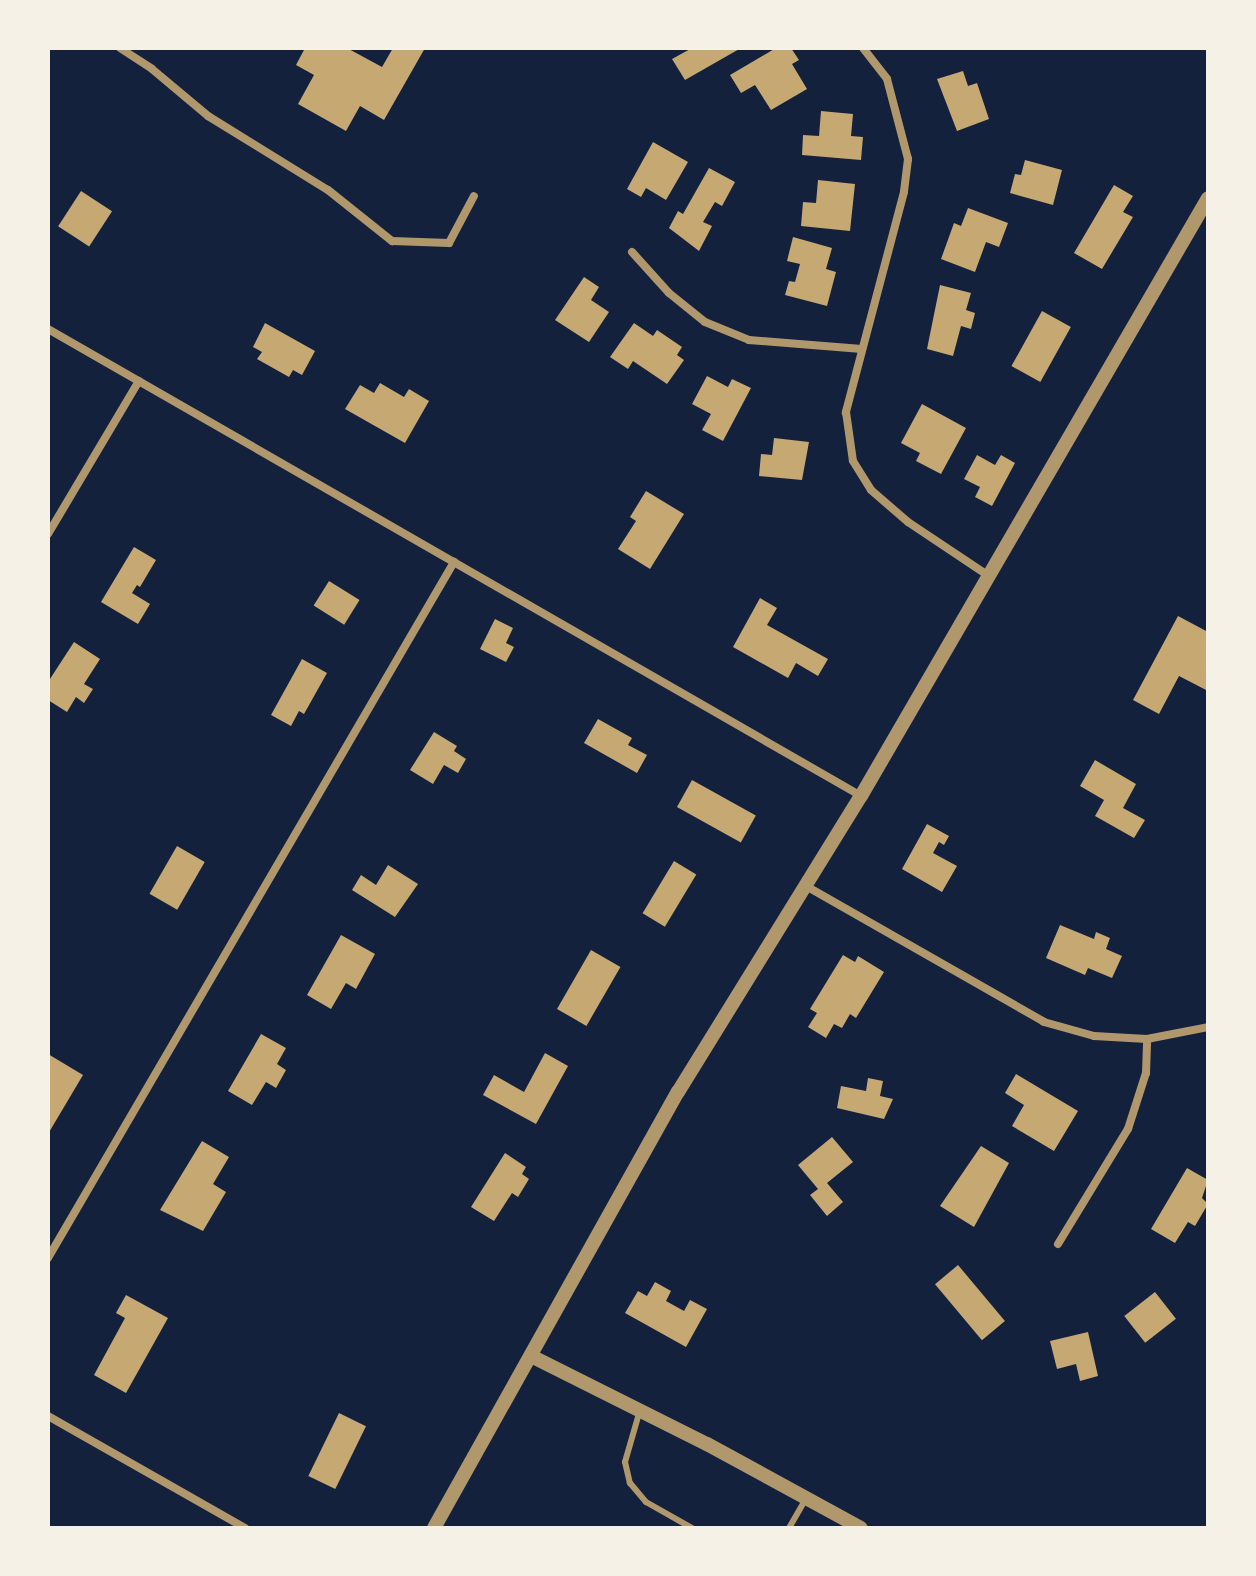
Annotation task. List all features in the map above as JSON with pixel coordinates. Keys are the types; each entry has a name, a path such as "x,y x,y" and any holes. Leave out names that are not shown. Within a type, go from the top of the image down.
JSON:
{"street":[{"path":"120,48 152,69 208,116 328,190 392,241 449,243 474,196"},
{"path":"863,48 887,79 908,159 904,192 846,412 853,461 871,490 908,522 989,576"},
{"path":"434,1528 678,1092 861,796 1208,198"},
{"path":"632,252 669,293 705,322 749,340 862,349"},
{"path":"48,329 861,796"},
{"path":"48,534 139,381"},
{"path":"48,1258 454,562"},
{"path":"806,886 1044,1022 1094,1036 1147,1039 1208,1027"},
{"path":"1058,1244 1128,1129 1146,1073 1147,1039"},
{"path":"531,1356 640,1410 861,1528"},
{"path":"48,1416 245,1528"}],"lane":[{"path":"640,1410 625,1462 630,1483 646,1502 692,1528"},
{"path":"789,1528 806,1498"}],"building":[{"path":"305,48 347,48 382,67 393,48 425,48 384,120 360,106 346,131 298,104 314,75 296,65"},
{"path":"692,48 741,48 685,80 672,59"},
{"path":"776,48 791,48 799,60 792,64 807,89 771,110 755,85 741,93 730,75"},
{"path":"963,71 968,86 977,83 989,119 957,131 937,79"},
{"path":"821,111 853,114 851,136 863,137 861,160 802,155 803,135 819,136"},
{"path":"653,142 688,162 666,200 646,188 641,197 627,189"},
{"path":"1025,160 1062,170 1053,205 1010,193 1015,174 1021,175"},
{"path":"709,168 735,182 722,206 715,202 703,222 712,226 699,251 669,228 678,211 683,214"},
{"path":"818,180 855,184 850,231 801,226 803,202 816,203"},
{"path":"1114,185 1133,196 1123,212 1133,217 1102,269 1074,253"},
{"path":"81,191 112,211 89,246 58,226"},
{"path":"968,208 1008,223 999,247 986,242 975,272 941,259 954,223 961,226"},
{"path":"793,237 832,248 826,269 836,272 827,306 785,295 789,281 795,282 800,264 787,261"},
{"path":"584,277 599,287 591,300 609,312 589,342 555,320"},
{"path":"940,285 971,293 966,310 975,313 971,329 961,326 953,356 927,349"},
{"path":"1042,311 1071,327 1040,382 1011,366"},
{"path":"265,323 315,351 302,375 293,370 289,377 257,359 262,352 253,347"},
{"path":"634,323 653,336 657,330 682,347 677,355 684,360 667,384 633,361 628,369 610,357"},
{"path":"707,376 728,387 732,379 751,388 723,441 702,430 711,414 692,404"},
{"path":"380,383 404,397 409,389 429,401 405,443 345,409 360,385 374,393"},
{"path":"922,404 966,428 941,474 916,461 920,453 901,443"},
{"path":"774,438 809,442 802,480 759,476 761,454 772,455"},
{"path":"977,455 995,465 1001,455 1015,463 992,506 975,497 980,487 964,479"},
{"path":"646,491 684,514 650,569 618,549 636,521 630,517"},
{"path":"134,547 156,560 140,587 137,585 132,593 150,604 138,624 101,602"},
{"path":"329,581 360,600 344,625 314,606"},
{"path":"760,598 777,608 767,625 828,659 818,676 796,663 788,678 733,647"},
{"path":"1178,616 1208,632 1208,691 1179,676 1159,714 1133,700"},
{"path":"495,619 513,628 506,643 514,647 506,662 480,649"},
{"path":"74,642 100,659 84,684 93,689 84,703 76,697 67,712 48,700 48,682"},
{"path":"302,659 327,673 304,714 299,711 291,726 271,715"},
{"path":"598,719 632,738 628,745 647,755 637,773 584,743"},
{"path":"434,732 457,746 454,751 466,759 458,773 444,765 433,784 410,770"},
{"path":"1095,760 1136,784 1123,808 1145,820 1134,838 1095,816 1104,800 1080,786"},
{"path":"692,780 756,815 741,843 677,807"},
{"path":"927,824 949,836 944,845 939,842 933,853 957,866 942,892 902,869"},
{"path":"177,846 205,862 177,910 150,894"},
{"path":"674,861 696,874 665,927 643,913"},
{"path":"388,865 418,884 395,917 352,890 361,875 376,885"},
{"path":"1060,925 1094,939 1096,932 1110,938 1106,949 1122,956 1112,978 1088,968 1085,975 1046,958"},
{"path":"341,935 375,954 356,989 346,983 331,1009 307,995"},
{"path":"591,950 620,967 586,1026 557,1009"},
{"path":"843,955 855,962 858,956 884,972 856,1018 850,1014 842,1028 834,1024 826,1038 808,1027 817,1013 810,1009"},
{"path":"261,1034 286,1048 277,1064 286,1070 276,1088 266,1082 252,1105 228,1091"},
{"path":"545,1053 568,1066 536,1124 483,1095 494,1075 524,1092"},
{"path":"48,1054 83,1075 48,1134"},
{"path":"1016,1074 1078,1111 1054,1151 1012,1126 1024,1105 1005,1093"},
{"path":"868,1078 883,1081 880,1096 893,1099 884,1119 837,1108 841,1086 866,1091"},
{"path":"832,1137 853,1162 827,1183 843,1202 827,1216 810,1195 818,1189 798,1165"},
{"path":"202,1141 229,1157 213,1184 226,1192 203,1231 160,1210"},
{"path":"981,1146 1009,1163 974,1227 940,1206"},
{"path":"505,1153 526,1167 522,1174 529,1179 518,1197 512,1193 494,1221 471,1207"},
{"path":"1187,1168 1208,1180 1202,1198 1208,1204 1195,1226 1188,1222 1175,1243 1151,1229"},
{"path":"958,1265 1005,1321 982,1340 935,1284"},
{"path":"655,1282 671,1291 666,1301 684,1311 690,1300 707,1309 686,1347 625,1313 638,1291 647,1296"},
{"path":"1155,1292 1176,1319 1145,1343 1124,1316"},
{"path":"126,1295 168,1318 126,1393 94,1375 125,1318 116,1313"},
{"path":"1088,1332 1098,1376 1080,1381 1076,1364 1057,1369 1050,1341"},
{"path":"339,1413 366,1426 335,1489 308,1476"}]}
